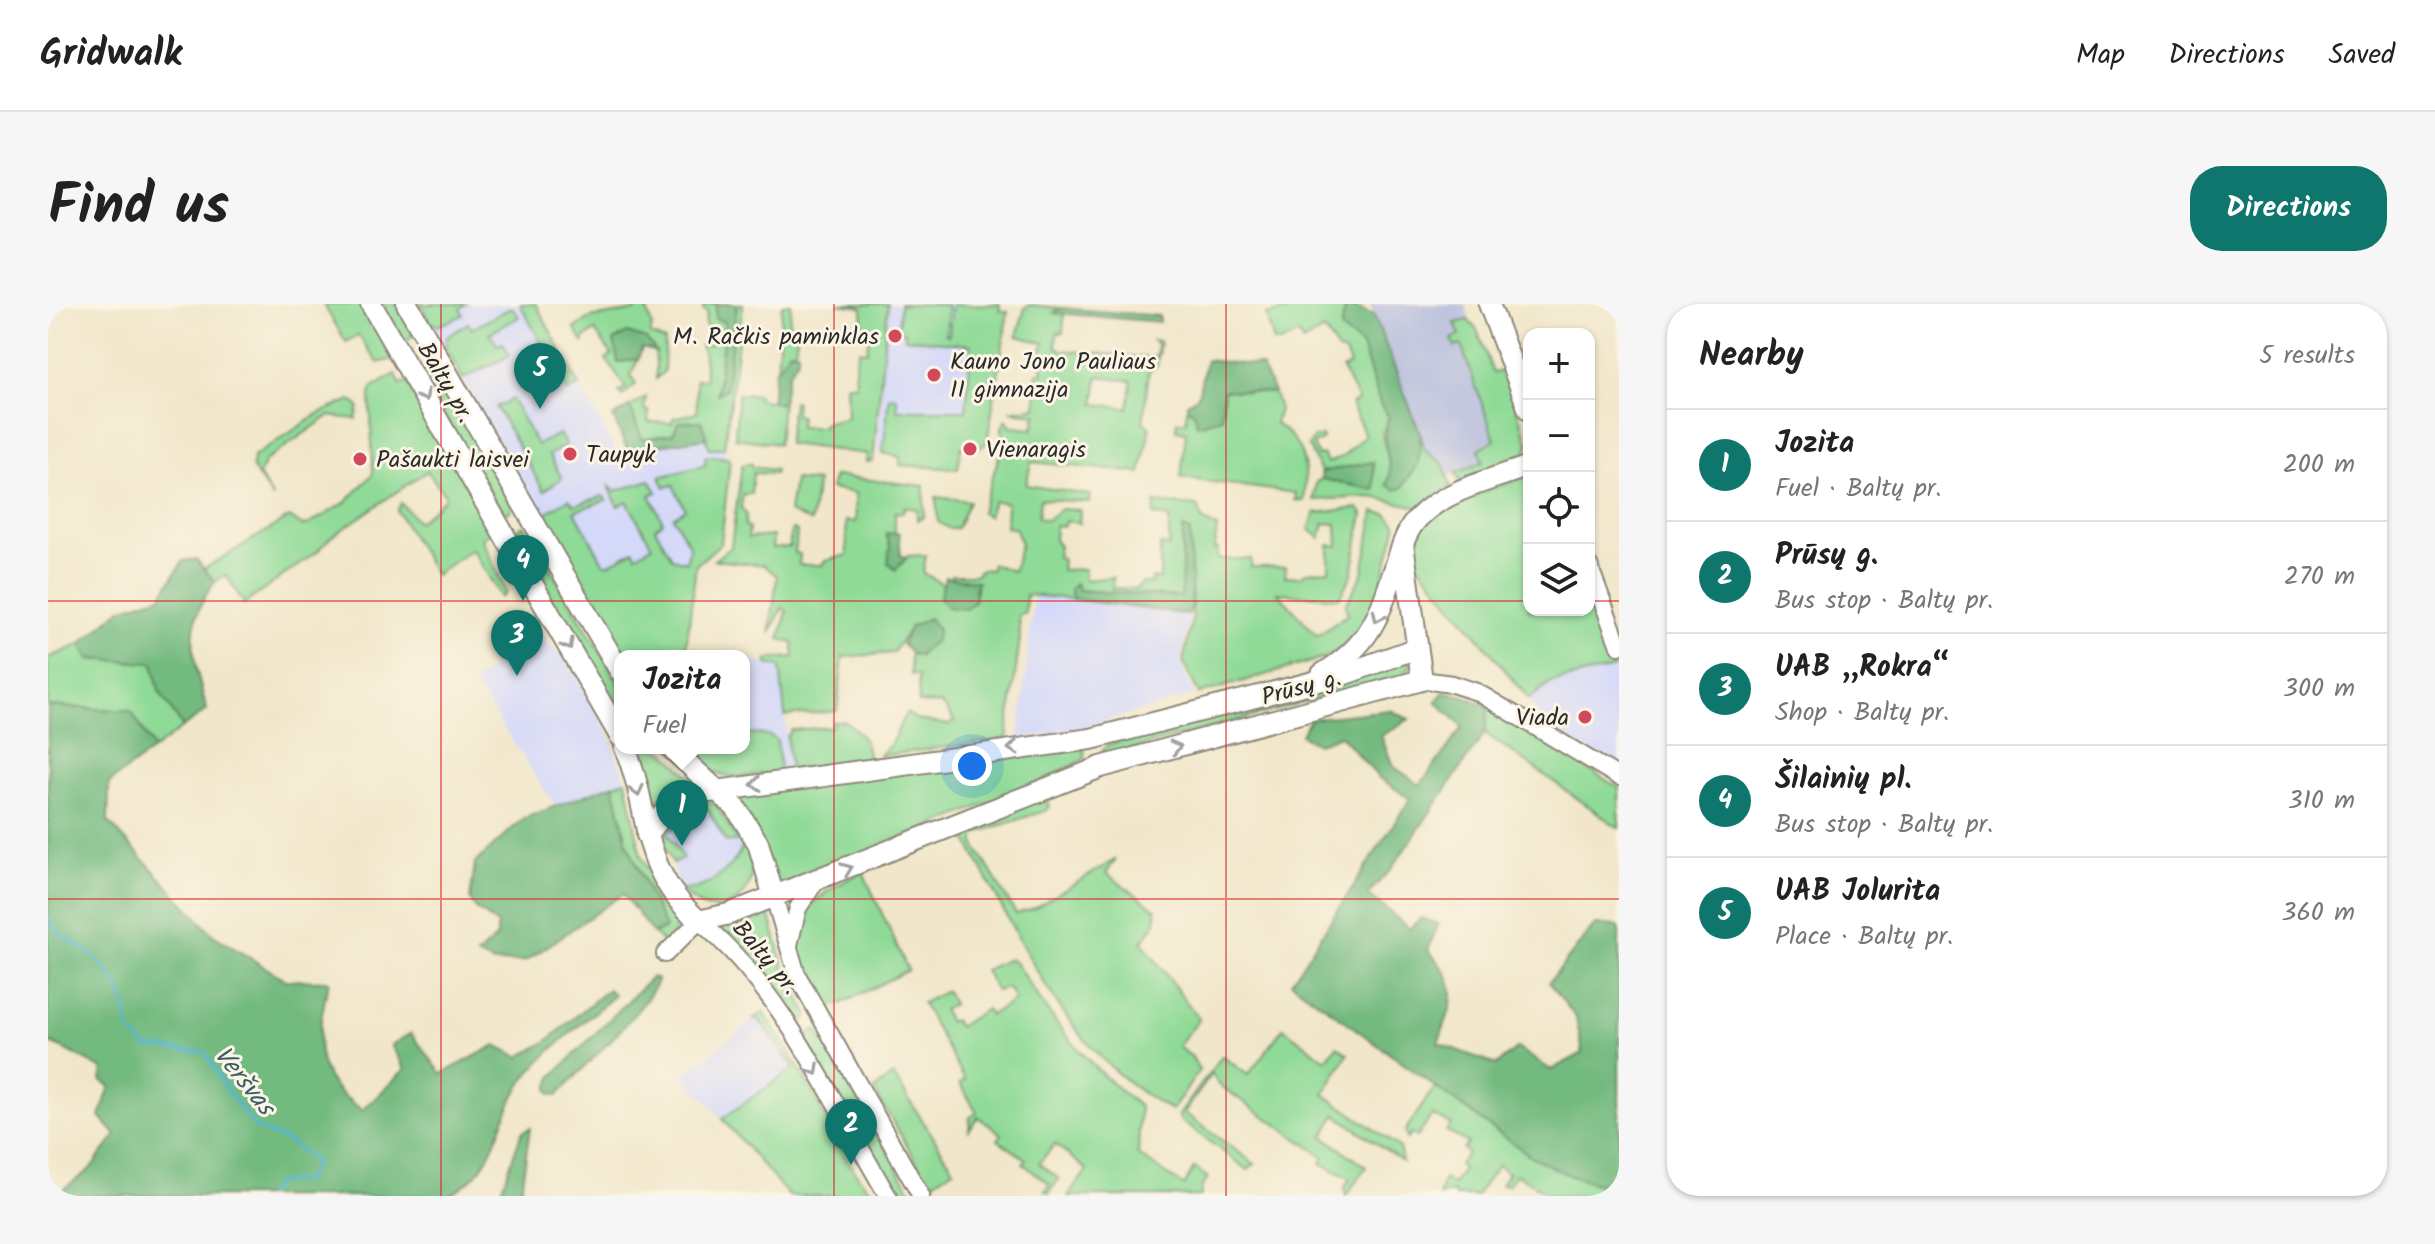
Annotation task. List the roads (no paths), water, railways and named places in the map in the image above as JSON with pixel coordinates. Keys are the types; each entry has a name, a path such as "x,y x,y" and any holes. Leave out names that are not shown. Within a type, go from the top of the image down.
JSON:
{"main road":[{"name":"Baltų pr.","path":"371,304 614,726"},
{"name":"Baltų pr.","path":"407,304 614,661"},
{"path":"1489,304 1525,400"},
{"path":"402,357 428,340"},
{"name":"Prūsų g.","path":"1308,683 1345,659 1369,637 1382,609 1403,544 1416,520 1440,501 1523,468"},
{"path":"500,528 528,511"},
{"path":"1403,544 1422,680"},
{"name":"Prūsų g.","path":"647,835 668,808 682,799 718,790 1091,739 1345,674 1417,648"},
{"name":"Prūsų g.","path":"699,921 816,881 1101,767 1422,680"},
{"path":"1091,739 1101,767"},
{"name":"Baltų pr.","path":"627,754 647,835 667,889 699,921"},
{"name":"Baltų pr.","path":"678,754 718,790 746,821 774,897"},
{"path":"749,906 762,883 765,867"}],"street":[{"path":"1595,581 1619,646"},
{"name":"Prūsų g.","path":"1422,680 1452,684 1477,692 1619,777"},
{"path":"788,950 798,908 816,881"},
{"name":"Baltų pr.","path":"774,897 788,950 820,1019 921,1196"},
{"path":"665,954 699,921"},
{"name":"Baltų pr.","path":"699,921 749,970 794,1035 888,1196"},
{"path":"794,1035 820,1019"}],"waterway":[{"name":"Veršvas","path":"48,917 63,935 91,955 115,980 126,1008 130,1032 147,1047 205,1052 229,1094 255,1127 288,1141 315,1161 306,1181 277,1182 267,1196"}],"place":[{"name":"M. Račkis paminklas","path":"895,336"},
{"name":"Kauno Jono Pauliaus II gimnazija","path":"934,375"},
{"name":"UAB Jolurita","path":"540,409"},
{"name":"Vienaragis","path":"970,449"},
{"name":"Taupyk","path":"570,454"},
{"name":"Pašaukti laisvei","path":"360,459"},
{"name":"Šilainių pl.","path":"523,601"},
{"name":"UAB „Rokra“","path":"517,676"},
{"name":"Viada","path":"1585,717"},
{"name":"Jozita","path":"682,846"},
{"name":"Prūsų g.","path":"851,1165"}]}
